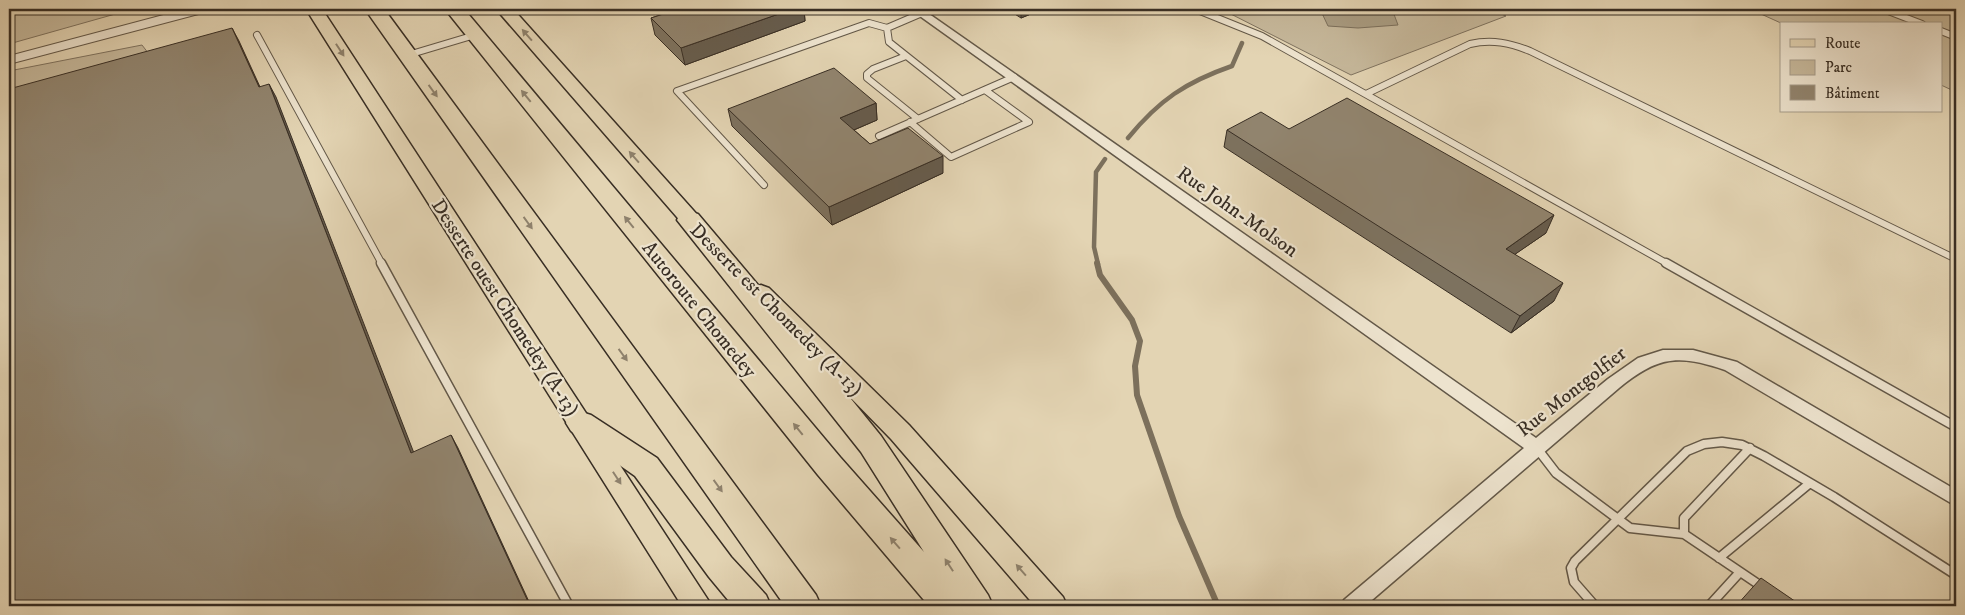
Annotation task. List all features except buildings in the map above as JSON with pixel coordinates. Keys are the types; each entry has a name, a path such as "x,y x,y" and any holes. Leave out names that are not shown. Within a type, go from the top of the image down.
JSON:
{"highway":[{"path":"374,9 804,606"},
{"name":"Autoroute Chomedey","path":"454,9 829,466 950,606"},
{"path":"689,220 771,318 871,444 976,606"},
{"path":"581,423 646,467 720,567 754,606"}],"main road":[{"name":"Desserte ouest Chomedey (A-13)","path":"314,9 698,606"},
{"name":"Desserte est Chomedey (A-13)","path":"504,9 689,220 900,432 1053,606"}],"street":[{"path":"9,60 201,9"},
{"name":"Rue John-Molson","path":"919,11 1536,447"},
{"name":"Rue Montgolfier","path":"1351,606 1536,447 1644,362 1669,355 1697,356 1732,366 1956,499"}],"lane":[{"path":"1195,9 1262,36 1956,427"},
{"path":"1883,9 1917,22"},
{"path":"764,185 746,169 677,92 869,22 887,28 919,11"},
{"path":"887,28 889,42 962,100"},
{"path":"1942,31 1956,37"},
{"path":"257,35 569,606"},
{"path":"407,56 475,35"},
{"path":"1366,94 1470,44 1480,41 1508,42 1956,259"},
{"path":"906,56 873,69 867,74 867,78 918,119"},
{"path":"879,136 1014,77"},
{"path":"910,122 951,156 1029,122 985,90"},
{"path":"1596,606 1574,582 1571,568 1575,561 1619,520 1687,451 1700,444 1713,442 1736,443 1750,448 1810,483 1956,575"},
{"path":"1536,447 1556,473 1630,528 1684,534 1776,596"},
{"path":"1684,534 1684,518 1750,448"},
{"path":"1719,558 1810,483"},
{"path":"1708,606 1740,572"}],"green space":[{"path":"9,9 133,9 9,44 9,19 12,17 9,15"},
{"path":"1221,9 1490,9 1506,16 1351,75"},
{"path":"1750,9 1956,9 1956,92 1942,85 1942,22 1780,23"},
{"path":"142,45 152,58 9,100 9,71"}],"shaded area":[{"path":"1320,9 1392,9 1398,25 1358,28 1328,26"}],"waterway":[{"path":"1128,138 1151,113 1174,94 1201,79 1232,66 1242,43"},
{"path":"1098,264 1094,247 1096,172 1105,159"},
{"path":"1097,263 1100,275 1132,320 1140,341 1135,366 1137,395 1179,516 1218,606"}]}
